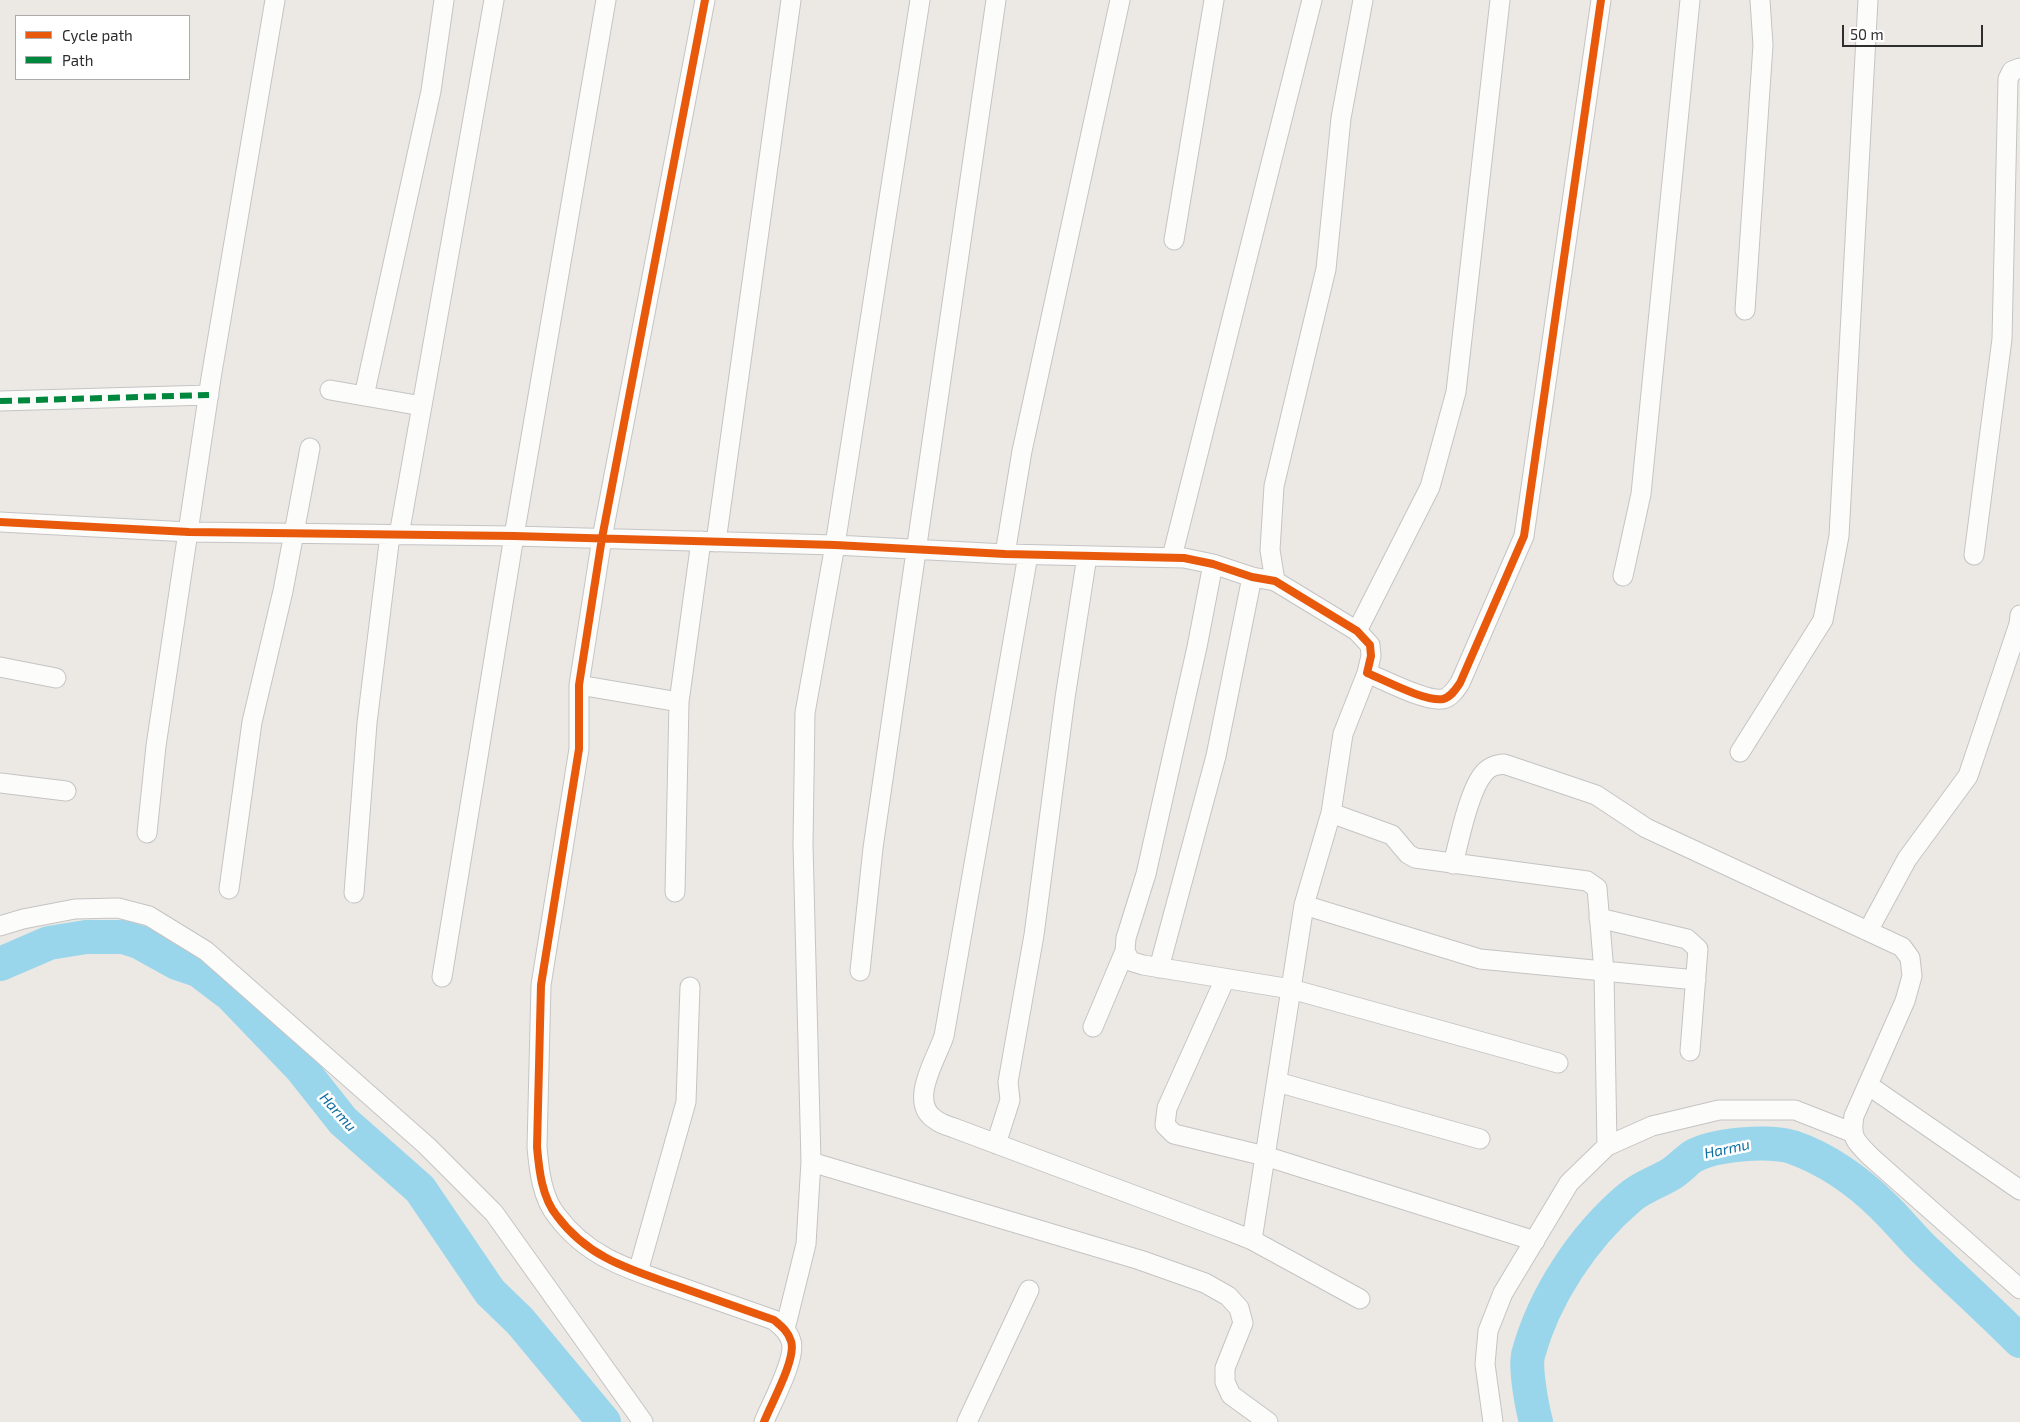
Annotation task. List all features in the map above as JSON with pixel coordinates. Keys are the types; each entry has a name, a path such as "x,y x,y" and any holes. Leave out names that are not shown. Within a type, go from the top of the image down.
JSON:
{"street":[{"path":"147,833 156,746 209,395 275,0"},
{"path":"364,396 431,91 444,0"},
{"path":"354,893 367,723 395,534 422,406 494,0"},
{"path":"442,977 514,536 606,0"},
{"path":"705,0 602,538 579,685 579,749 541,985 538,1162 546,1194 556,1215 580,1241 614,1264 774,1320 785,1329 792,1342 791,1357 764,1422"},
{"path":"674,892 679,702 708,541 791,0"},
{"path":"785,1329 806,1244 811,1162 802,844 805,713 835,545 920,0"},
{"path":"860,971 873,848 996,0"},
{"path":"1005,554 1022,451 1120,0"},
{"path":"1174,240 1214,0"},
{"path":"1172,557 1312,0"},
{"path":"1275,581 1270,550 1274,486 1326,269 1341,118 1364,0"},
{"path":"1357,631 1430,487 1456,392 1500,0"},
{"path":"1367,674 1426,697 1443,699 1453,694 1465,673 1524,536 1602,0"},
{"path":"1623,576 1641,494 1690,0"},
{"path":"1745,310 1763,45 1760,0"},
{"path":"1740,752 1824,620 1839,536 1868,0"},
{"path":"1974,555 2002,339 2008,79 2012,71 2020,68"},
{"path":"330,390 422,406"},
{"path":"0,401 209,395"},
{"path":"229,889 252,722 283,591 292,534 310,448"},
{"path":"0,522 189,532 602,538 835,545 1028,555 1172,557 1213,564 1252,577 1275,581 1357,631 1370,645 1371,656 1367,674 1343,734 1331,813 1304,905 1252,1240"},
{"path":"1028,555 944,1036 923,1091 925,1107 934,1119 1252,1240 1360,1299"},
{"path":"996,1144 1010,1100 1008,1082 1034,935 1065,698 1088,556"},
{"path":"1093,1027 1125,951 1126,938 1146,874 1197,648 1213,564"},
{"path":"1159,968 1216,756 1252,577"},
{"path":"1868,931 1907,859 1968,776 2019,624 2020,615"},
{"path":"0,667 56,678"},
{"path":"579,685 679,702"},
{"path":"1453,864 1474,790 1484,773 1494,765 1504,764 1596,795 1646,828 1902,947 1910,958 1912,976 1905,1001 1854,1116 1851,1132 1857,1143 1871,1157 2020,1289"},
{"path":"0,783 66,791"},
{"path":"1331,813 1392,835 1408,854 1415,858 1587,881 1597,888 1604,972 1607,1146"},
{"path":"1304,905 1480,959 1528,962 1604,972 1696,980"},
{"path":"0,926 23,919 75,909 118,908 150,916 206,951 427,1146 494,1213 643,1422"},
{"path":"1599,918 1687,938 1694,942 1698,949 1690,1051"},
{"path":"1125,951 1130,961 1159,968 1291,989 1558,1063"},
{"path":"1225,979 1167,1108 1165,1125 1174,1134 1265,1156 1535,1240"},
{"path":"638,1272 686,1102 690,987"},
{"path":"1277,1082 1480,1139"},
{"path":"1868,1085 2020,1190"},
{"path":"1493,1422 1485,1364 1488,1331 1503,1293 1569,1183 1607,1146 1652,1126 1719,1110 1795,1110 1851,1132"},
{"path":"811,1162 1140,1260 1205,1283 1228,1296 1239,1308 1243,1323 1225,1368 1225,1382 1231,1395 1268,1422"},
{"path":"966,1422 1028,1290"}],"waterway":[{"name":"Harmu","path":"0,964 49,943 86,937 123,937 139,942 177,963 198,970 231,995 301,1068 343,1121 420,1189 490,1292 520,1321 604,1422"},
{"name":"Harmu","path":"1536,1422 1528,1378 1528,1355 1544,1311 1567,1269 1596,1231 1634,1194 1671,1174 1692,1157 1727,1146 1769,1144 1792,1147 1817,1157 1840,1171 1852,1179 1889,1212 1924,1249 2020,1341"}],"marked path":[{"path":"0,401 209,395"}],"cycle path":[{"path":"705,0 602,538 579,685 579,749 541,985 537,1147 540,1174 548,1201 557,1216 583,1243 597,1253 628,1268 774,1320 782,1327 790,1337 792,1349 787,1369 764,1422"},
{"path":"0,522 189,532 514,536 835,545 1005,554 1184,558 1213,564 1252,577 1275,581 1357,631 1370,645 1371,656 1367,673 1416,694 1443,699 1451,695 1460,683 1524,536 1601,0"}]}
